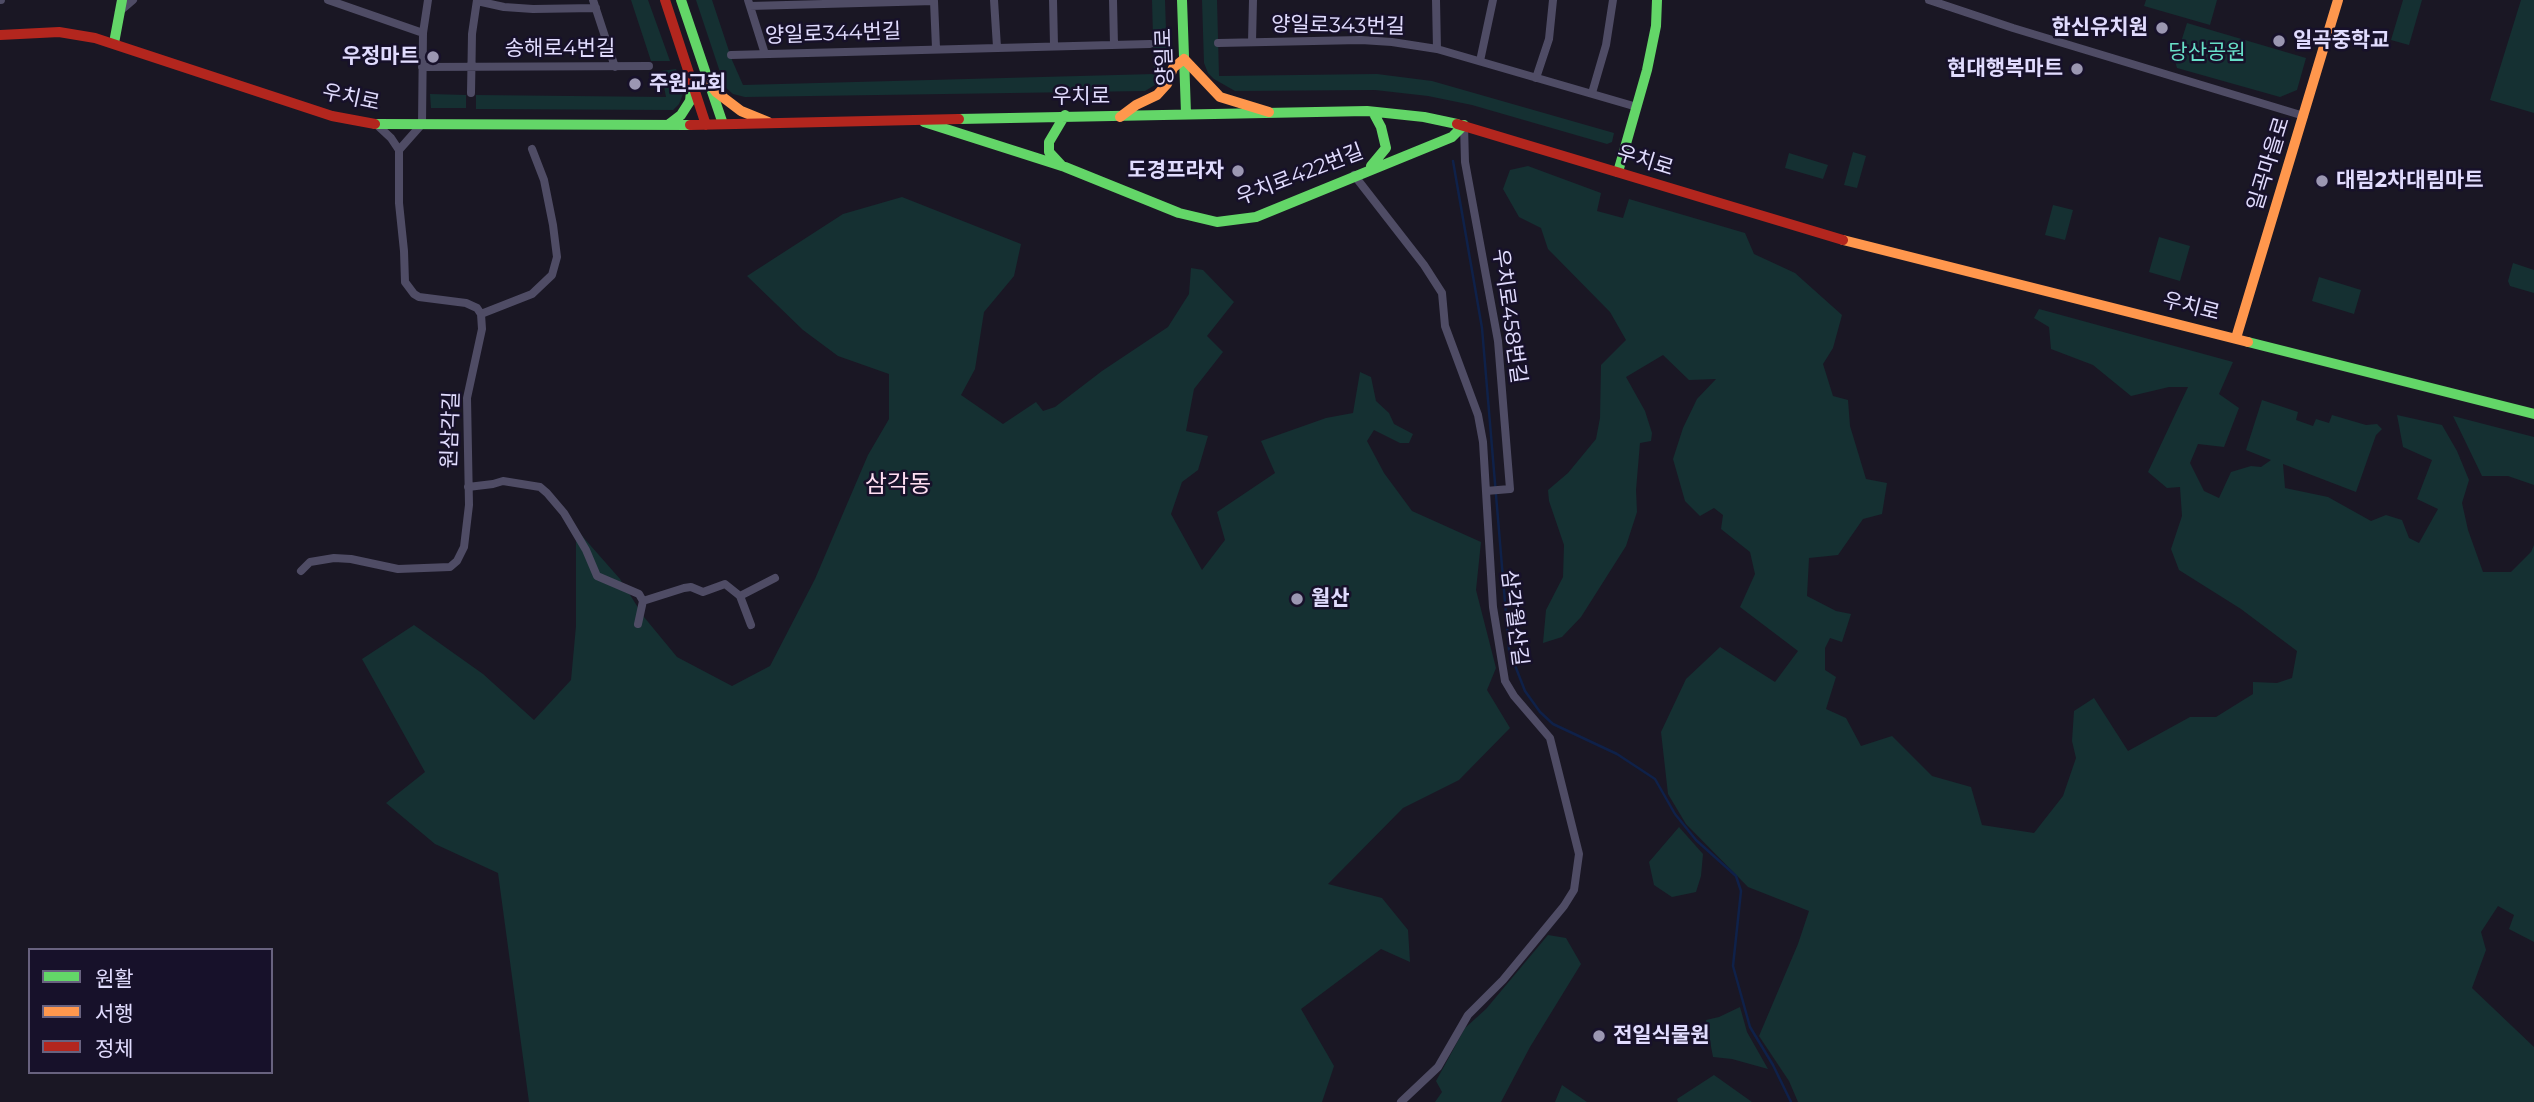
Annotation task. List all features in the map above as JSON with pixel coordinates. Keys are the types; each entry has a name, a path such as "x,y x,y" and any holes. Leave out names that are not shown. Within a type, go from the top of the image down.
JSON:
{"main road":[{"path":"665,0 706,125"},
{"path":"681,0 723,124"},
{"name":"양일로","path":"1182,0 1186,113"},
{"path":"1618,172 1656,26 1657,0"},
{"name":"일곡마을로","path":"2236,338 2338,0"},
{"path":"114,43 121,3"},
{"name":"우치로","path":"0,35 58,32 114,43 332,116 376,124 706,125 1269,112 1373,112 1424,117 1464,125 1845,241 2534,414"},
{"path":"1120,117 1136,105 1157,95 1167,84 1173,68 1184,59 1220,97 1269,112"},
{"path":"668,125 681,114 690,100 692,82"},
{"path":"709,83 716,92 741,111 768,122"},
{"path":"1359,173 1378,160 1386,148 1381,127 1373,112"},
{"path":"1065,115 1049,142 1049,152 1065,167"},
{"name":"우치로422번길","path":"917,119 1065,167 1179,213 1217,222 1256,217 1452,137 1464,125"}],"street":[{"path":"121,3 133,0"},
{"path":"328,0 423,33"},
{"path":"399,150 422,124 423,33 428,0"},
{"path":"994,0 997,47"},
{"path":"1053,0 1054,46"},
{"path":"1113,0 1114,44"},
{"path":"1252,42 1253,0"},
{"path":"1436,0 1437,49"},
{"path":"1480,61 1493,0"},
{"path":"1536,78 1549,39 1553,0"},
{"path":"1592,93 1606,45 1613,0"},
{"path":"1929,0 2304,116"},
{"name":"송해로4번길","path":"471,93 477,1 504,7 533,9 595,4"},
{"name":"양일로344번길","path":"749,3 934,1 936,48"},
{"path":"749,3 765,54"},
{"path":"595,4 615,67"},
{"name":"양일로343번길","path":"1218,43 1361,40 1392,42 1437,49 1637,107"},
{"name":"양일로344번길","path":"731,55 1150,44"},
{"name":"송해로4번길","path":"422,67 649,66"},
{"path":"376,124 399,150 399,203 405,282 419,297 466,303 477,308 481,314 532,294 552,275 557,257 553,225 544,180 532,149"},
{"name":"우치로458번길","path":"1464,125 1465,162 1498,341 1510,489 1486,491"},
{"name":"삼각월산길","path":"1359,173 1441,293 1445,326 1478,415 1483,442 1493,607 1505,681 1514,696 1550,738 1579,854 1574,890 1564,906 1503,979 1468,1015 1438,1067 1401,1102"},
{"name":"원삼각길","path":"301,571 310,562 334,558 398,569 450,567 457,561 464,547 469,505 467,398 482,329 481,314"},
{"path":"468,486 503,481 540,487 564,513 586,550 597,576 639,594 643,601 638,624"},
{"path":"740,596 775,578"},
{"path":"643,601 684,588 691,587 703,592 725,584 740,596 751,625"}],"green space":[{"path":"631,0 648,0 670,61 651,61"},
{"path":"696,0 712,0 743,85 1154,74 1152,0 1165,0 1167,60 1155,85 1145,91 745,97 733,94 725,87"},
{"path":"1202,0 1217,0 1219,76 1377,74 1432,81 1614,133 1612,142 1607,144 1472,105 1428,96 1375,90 1235,91 1214,79 1204,63"},
{"path":"2146,0 2217,0 2210,25 2144,6"},
{"path":"2403,0 2422,0 2409,45 2391,40"},
{"path":"2521,0 2534,0 2534,113 2490,100"},
{"name":"당산공원","path":"2187,23 2306,58 2297,90 2280,97 2177,68 2175,61"},
{"path":"676,69 683,84 683,94 673,110 476,109 476,95 666,97 661,71"},
{"path":"430,94 466,95 466,108 431,108"},
{"path":"1853,152 1866,156 1857,188 1844,185"},
{"path":"1789,153 1828,165 1823,179 1785,168"},
{"path":"1528,166 1601,193 1597,211 1623,218 1629,199 1745,233 1754,254 1795,273 1842,315 1833,348 1823,364 1833,396 1848,400 1850,426 1866,479 1887,483 1882,514 1863,519 1838,555 1809,558 1807,596 1836,611 1851,614 1842,642 1830,638 1825,648 1825,670 1836,677 1826,709 1846,718 1861,746 1892,736 1932,776 1971,787 1982,825 2034,833 2063,796 2076,758 2072,741 2074,711 2094,698 2128,751 2190,717 2216,717 2253,694 2253,682 2277,683 2292,678 2297,651 2241,609 2179,570 2171,549 2182,516 2180,487 2167,488 2148,472 2188,387 2169,387 2131,396 2093,365 2051,349 2049,327 2034,318 2039,309 2233,362 2219,394 2239,408 2224,447 2198,444 2190,463 2204,491 2219,498 2231,472 2251,466 2261,467 2271,460 2246,450 2262,400 2298,412 2296,420 2313,426 2316,419 2329,423 2332,415 2366,425 2377,424 2382,429 2376,435 2356,492 2283,464 2285,488 2328,497 2371,521 2386,515 2402,520 2409,538 2419,543 2438,509 2417,499 2432,460 2403,447 2397,415 2442,425 2469,480 2462,503 2468,530 2483,572 2511,572 2531,552 2534,545 2534,942 2509,929 2514,915 2498,906 2481,932 2486,950 2472,988 2534,1047 2534,1102 1798,1102 1789,1081 1759,1036 1809,911 1748,887 1686,824 1668,794 1661,732 1686,679 1720,647 1775,682 1798,651 1740,607 1755,574 1750,552 1721,529 1723,515 1714,508 1700,516 1685,501 1673,459 1683,428 1697,399 1716,379 1689,380 1663,355 1626,377 1645,411 1652,433 1651,441 1640,443 1637,512 1626,546 1581,617 1562,637 1543,643 1546,610 1563,577 1564,545 1549,501 1548,490 1568,473 1596,439 1600,418 1601,365 1626,340 1610,312 1548,249 1541,228 1519,217 1503,189 1510,170"},
{"path":"902,197 1021,244 1014,276 984,312 975,369 961,395 1003,424 1036,402 1043,411 1055,407 1102,371 1168,327 1189,294 1191,268 1203,270 1234,302 1207,336 1223,352 1194,389 1186,431 1208,436 1198,470 1182,482 1171,514 1202,570 1225,540 1217,512 1275,473 1261,441 1326,418 1353,413 1360,372 1371,377 1376,401 1389,413 1394,424 1413,434 1409,443 1400,443 1374,430 1367,441 1384,473 1412,511 1481,542 1476,590 1496,668 1487,690 1510,728 1459,780 1403,808 1328,884 1382,898 1408,930 1410,962 1381,949 1301,1009 1334,1066 1322,1102 529,1102 498,873 435,844 386,803 425,772 362,659 414,625 483,674 534,720 571,680 576,626 576,529 620,579 644,617 677,657 732,686 770,666 815,579 868,455 889,419 889,374 838,356 803,330 747,276 843,214"},
{"path":"2053,205 2073,210 2065,240 2045,235"},
{"path":"2159,237 2190,246 2180,281 2149,272"},
{"path":"2513,263 2534,270 2534,293 2510,286 2508,281"},
{"path":"2319,277 2361,290 2354,314 2312,301"},
{"path":"2453,416 2534,437 2534,485 2508,476 2482,476"},
{"path":"1679,827 1703,854 1701,876 1696,892 1672,897 1654,885 1649,862"},
{"path":"1548,935 1566,938 1581,964 1530,1047 1501,1102 1435,1102 1442,1092 1436,1081 1465,1028 1486,1009"},
{"path":"1740,1007 1747,1032 1768,1069 1713,1057 1706,1020"},
{"path":"1714,1075 1752,1102 1678,1102 1677,1099"},
{"path":"1562,1085 1587,1102 1555,1102"}],"waterway":[{"path":"1453,161 1482,328 1509,650 1525,691 1540,712 1553,724 1617,754 1655,779 1675,814 1696,840 1736,876 1741,891 1733,966 1750,1027 1791,1102"}],"traffic: fast":[{"path":"114,43 122,0"},
{"path":"681,0 723,124"},
{"path":"1182,0 1186,113"},
{"path":"1618,172 1647,70 1656,26 1657,0"},
{"path":"668,125 681,115 690,101 692,82"},
{"path":"959,119 1367,111 1424,117 1457,124"},
{"path":"1371,166 1386,148 1381,127 1373,112"},
{"path":"1062,166 1049,152 1049,142 1065,115"},
{"path":"924,122 1065,167 1179,213 1217,222 1256,217 1452,137 1464,125"},
{"path":"375,124 690,125"},
{"path":"2248,342 2534,414"}],"traffic: slow":[{"path":"2236,338 2338,0"},
{"path":"1120,117 1136,105 1157,95 1167,84 1173,68 1184,59 1220,97 1269,112"},
{"path":"709,83 716,92 741,111 768,122"},
{"path":"1843,240 2248,342"}],"traffic: jam":[{"path":"665,0 706,125"},
{"path":"0,35 59,32 95,38 332,116 375,124"},
{"path":"690,125 959,119"},
{"path":"1457,124 1843,240"}],"place":[{"name":"한신유치원","path":"2162,28"},
{"name":"일곡중학교","path":"2279,41"},
{"name":"우정마트","path":"433,57"},
{"name":"현대행복마트","path":"2077,69"},
{"name":"주원교회","path":"635,84"},
{"name":"도경프라자","path":"1238,171"},
{"name":"대림2차대림마트","path":"2322,181"},
{"name":"월산","path":"1297,599"},
{"name":"전일식물원","path":"1599,1036"}],"district":[{"name":"삼각동","path":"898,485"}]}
